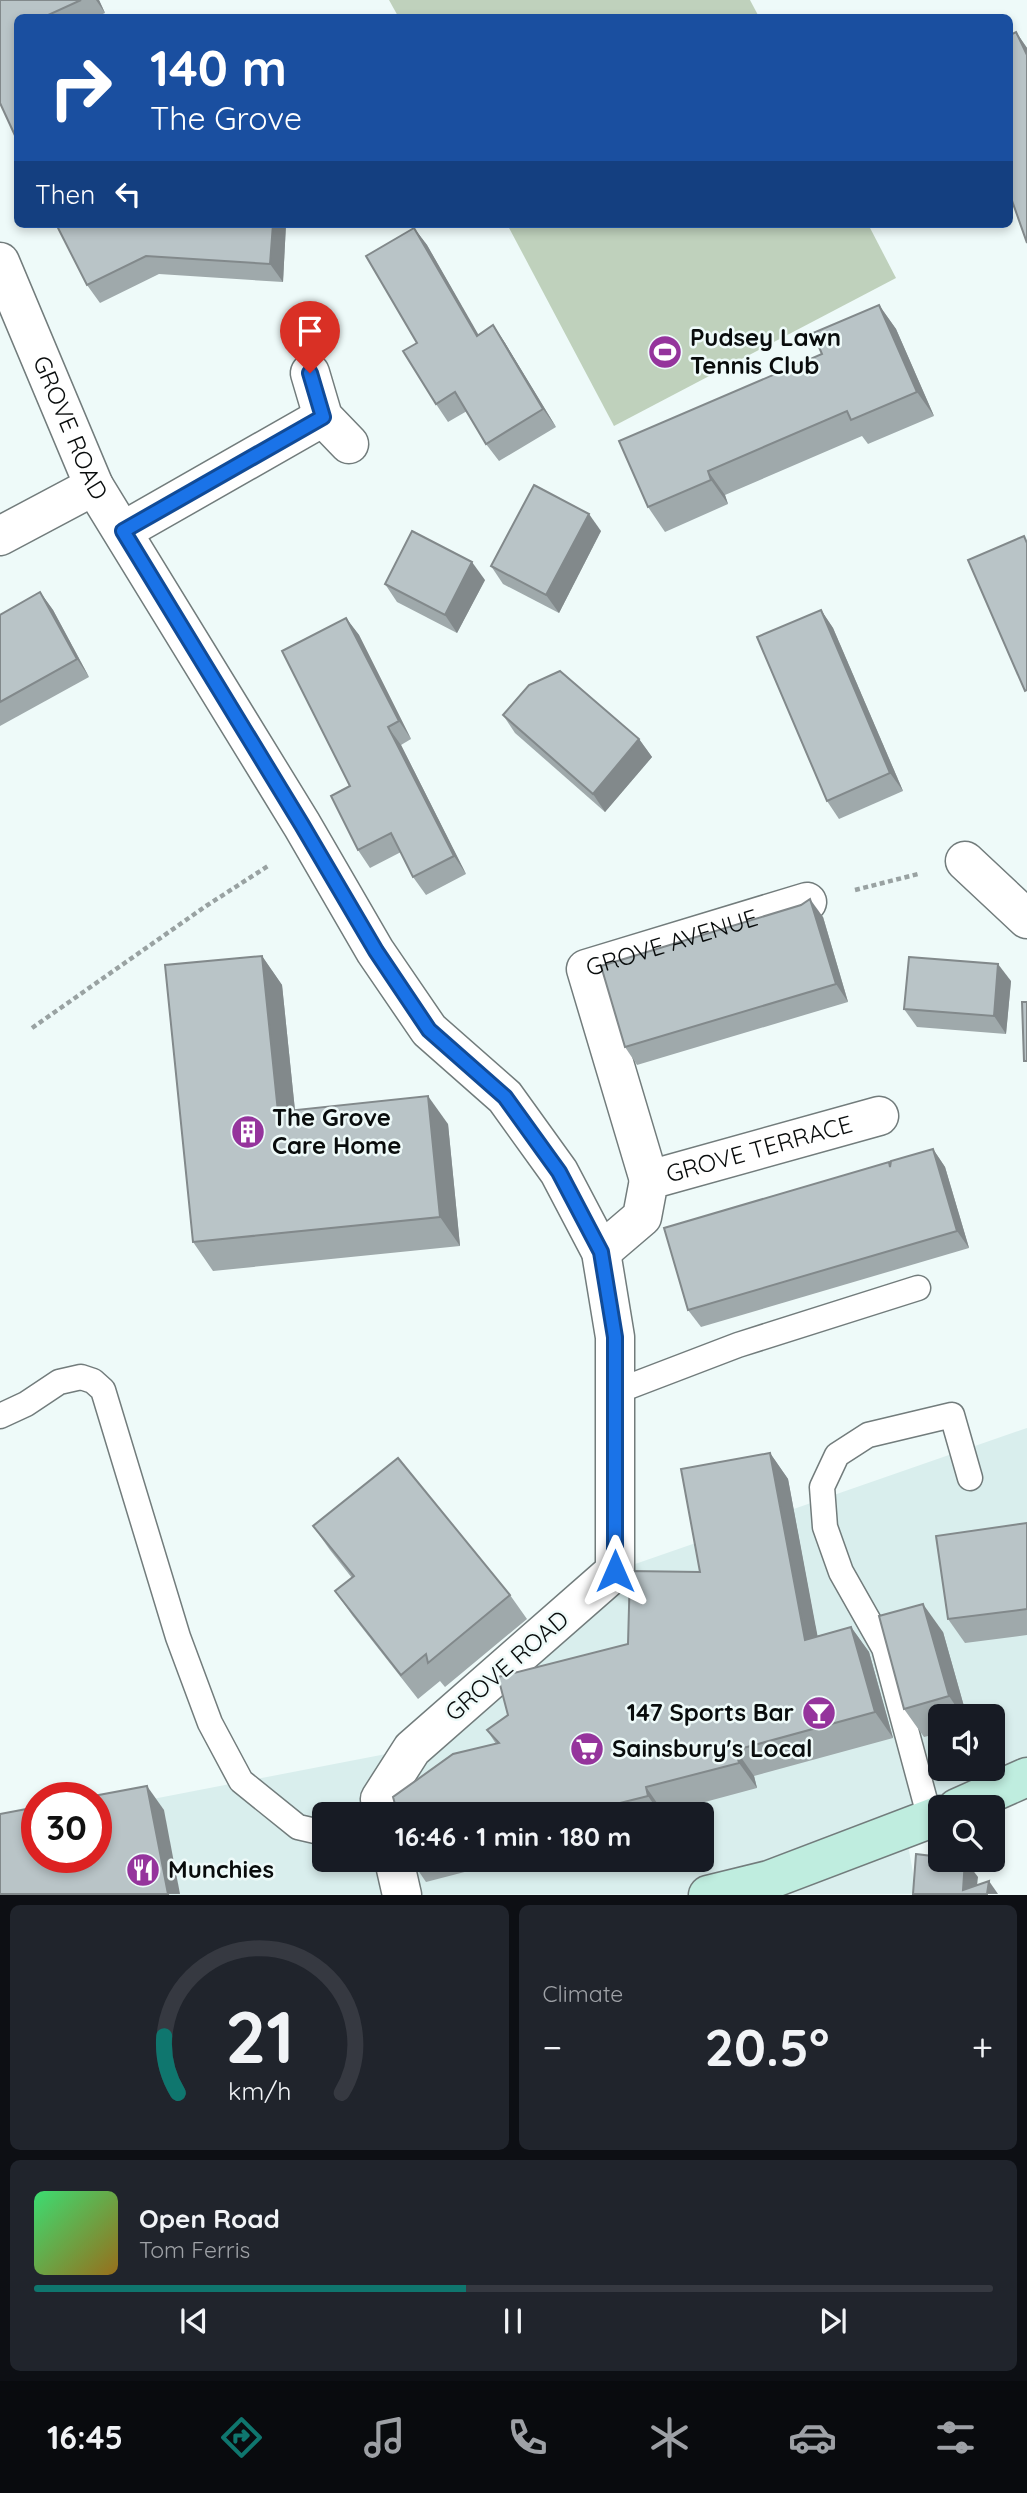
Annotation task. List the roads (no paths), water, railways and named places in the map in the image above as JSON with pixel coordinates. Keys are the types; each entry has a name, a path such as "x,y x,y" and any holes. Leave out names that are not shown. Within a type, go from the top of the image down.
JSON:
{"main road":[{"path":"986,1795 1027,1777"},
{"path":"708,1895 768,1880 928,1819"}],"street":[{"name":"GROVE ROAD","path":"0,262 94,486 376,951 429,1030 505,1097 559,1172 601,1252 615,1337 615,1571 412,1749 380,1799 381,1802"},
{"path":"123,531 336,430 310,373"},
{"path":"0,536 94,486"},
{"path":"965,862 1027,919"},
{"name":"GROVE AVENUE","path":"649,1180 586,970 807,902"},
{"name":"GROVE TERRACE","path":"601,1252 642,1217 649,1180 879,1116"},
{"path":"397,1872 402,1895"}],"lane":[{"path":"615,1392 738,1345 918,1288"},
{"path":"0,1416 26,1404 59,1382 81,1377 93,1381 103,1390 178,1637 210,1723 241,1781 298,1827 312,1830"},
{"path":"935,1795 884,1648 841,1572 825,1527 822,1488 837,1455 868,1435 952,1415 970,1478"}],"place":[{"name":"Pudsey Lawn Tennis Club","path":"665,352"},
{"name":"The Grove Care Home","path":"248,1132"},
{"name":"147 Sports Bar","path":"819,1713"},
{"name":"Sainsbury's Local","path":"587,1749"},
{"name":"Munchies","path":"143,1870"}]}
